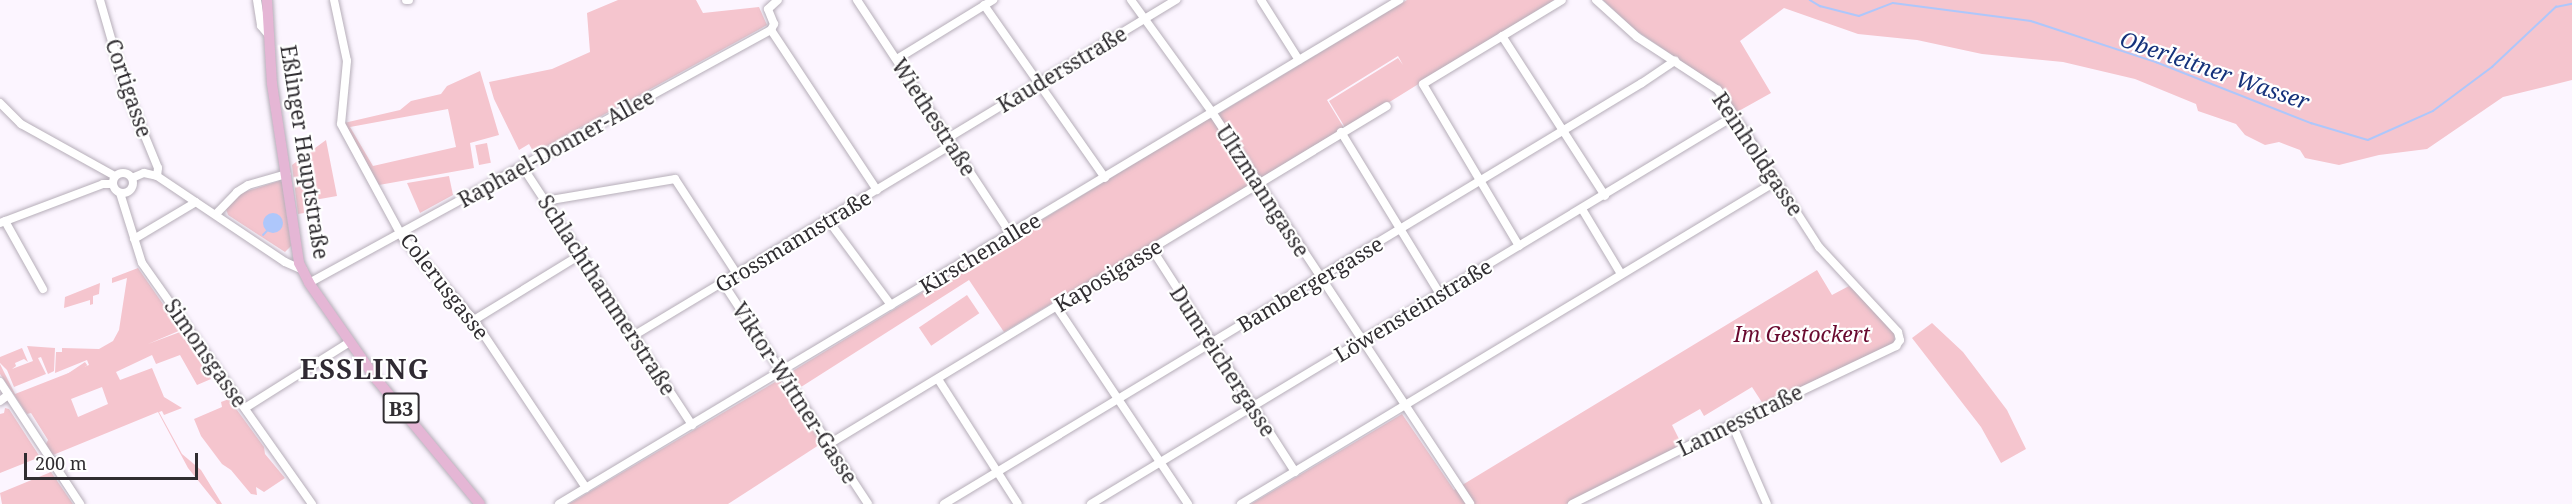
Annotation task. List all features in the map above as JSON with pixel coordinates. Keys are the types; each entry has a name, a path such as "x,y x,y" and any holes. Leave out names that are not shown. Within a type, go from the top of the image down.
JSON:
{"main road":[{"name":"Eßlinger Hauptstraße","path":"267,0 272,84 301,266 309,283 377,380 480,504"}],"street":[{"name":"Cortigasse","path":"100,0 136,116 158,168 157,176"},
{"name":"Eßlinger Hauptstraße","path":"257,0 261,26 268,34"},
{"name":"Colerusgasse","path":"334,0 347,61 341,124 400,233 474,320 586,488"},
{"path":"762,0 774,24 771,30 877,190"},
{"path":"768,9 778,0"},
{"name":"Wiethestraße","path":"857,0 1011,234"},
{"path":"897,59 993,0"},
{"name":"Ultzmanngasse","path":"1131,0 1212,112 1470,504"},
{"name":"Kaudersstraße","path":"950,141 1039,83 1176,0"},
{"path":"1261,0 1299,60"},
{"name":"Kirschenallee","path":"560,504 781,369 1011,234 1399,0"},
{"path":"1519,246 1423,84 1562,0"},
{"name":"Reinholdgasse","path":"1596,0 1637,37 1718,90 1775,182 1828,260 1898,332"},
{"path":"984,5 1105,177"},
{"name":"Raphael-Donner-Allee","path":"309,283 771,30"},
{"path":"1502,36 1605,196"},
{"name":"Bambergergasse","path":"944,504 1563,131 1675,61"},
{"path":"0,103 21,124 114,180 120,193 129,191 132,178"},
{"name":"Kaposigasse","path":"829,444 1387,106"},
{"name":"Löwensteinstraße","path":"1091,504 1582,210 1734,116"},
{"path":"1341,132 1440,294"},
{"name":"Grossmannstraße","path":"633,336 877,190 950,141"},
{"name":"Schlachthammerstraße","path":"522,166 692,425"},
{"path":"43,289 2,222 114,180 122,172 132,178"},
{"path":"132,178 144,173 157,176 285,262 301,266"},
{"path":"216,214 248,184 286,174"},
{"path":"545,201 675,179 737,274"},
{"path":"1241,504 1775,182"},
{"name":"Simonsgasse","path":"120,193 142,262 312,504"},
{"path":"134,239 196,202"},
{"path":"1582,210 1621,274"},
{"path":"828,220 891,305"},
{"path":"280,257 290,255 297,244"},
{"name":"Dumreichergasse","path":"1152,249 1295,472"},
{"path":"290,255 301,266"},
{"path":"474,320 580,255"},
{"name":"Viktor-Wittner-Gasse","path":"723,283 868,504"},
{"path":"1056,306 1188,504"},
{"name":"Lannesstraße","path":"1572,504 1896,346 1900,339 1898,332"},
{"path":"244,408 351,342"},
{"path":"938,379 1018,504"},
{"path":"0,382 80,504"},
{"path":"0,401 8,395"},
{"path":"1732,424 1767,504"}],"green space":[{"path":"618,0 696,0 703,13 759,7 767,25 534,153 529,144 519,150 494,99 489,82 552,69 590,52 587,13"},
{"path":"1407,0 1554,0 1346,129 1329,101 1398,58 1403,65 1398,56 1327,100 1344,128 1259,179 1218,114"},
{"path":"1603,0 2572,0 2572,80 2503,97 2427,149 2379,155 2339,165 2305,158 2300,150 2279,142 2265,145 2245,135 2236,124 2198,111 2196,104 2135,79 2063,62 1982,54 1917,40 1858,34 1784,8 1740,41 1771,93 1737,112 1720,88 1634,29"},
{"path":"480,71 499,135 470,143 474,168 379,185 344,123 400,110 411,101 441,94 447,86","holes":["448,109 456,147 373,166 350,127"]},
{"path":"1208,119 1212,119 1252,180 1249,186 1004,332 969,280 801,387 791,372"},
{"path":"326,140 337,196 303,202 304,213 298,214 292,165"},
{"path":"487,143 491,163 479,165 475,145"},
{"path":"449,176 453,195 420,213 407,183"},
{"path":"282,182 291,246 285,252 228,215 226,209 241,193"},
{"path":"138,268 181,330 148,344 180,332 211,379 197,385 180,355 156,364 152,355 116,372 120,380 152,368 164,397 182,408 164,415 162,411 159,412 182,454 201,470 222,504 217,504 188,468 158,412 53,455 46,444 48,440 31,413 27,414 0,374 0,364 15,394 89,365 87,360 55,373 56,352 62,352 62,348 99,349 113,341 119,330 127,278 112,283 112,278","holes":["102,387 108,404 78,417 71,399"]},
{"name":"Im Gestockert","path":"1817,270 1832,295 1849,286 1869,305 1895,332 1894,344 1763,404 1752,387 1704,416 1700,409 1672,425 1682,445 1566,504 1251,504 1402,414 1454,490"},
{"path":"100,283 99,294 93,296 93,304 90,305 90,300 64,308 65,297"},
{"path":"967,295 979,313 931,346 919,327"},
{"path":"1932,323 1963,352 2007,410 2026,449 2001,463 1981,427 1912,338"},
{"path":"27,346 55,348 54,371 48,374 41,357 38,358 46,374 14,387 7,370 0,363 0,357 22,348 28,362 24,359 15,363 16,366 12,369 33,361"},
{"path":"85,362 87,365 24,408 22,404"},
{"path":"780,379 822,443 728,504 569,504"},
{"path":"229,399 264,447 265,454 285,478 264,492 256,487 257,495 251,494 231,470 222,464 201,436 194,419 222,407 221,402"},
{"path":"5,408 9,409 40,457 0,473 0,414 4,413"},
{"path":"51,472 73,504 2,504 0,493"}],"water":[{"path":"273,213 280,216 283,223 280,230 273,233 266,230 263,223 266,216"}],"waterway":[{"name":"Oberleitner Wasser","path":"1810,0 1820,6 1859,16 1893,3 2031,21 2156,62 2311,123 2368,140 2433,111 2492,67 2556,7 2572,4"},
{"path":"263,235 267,231"}],"district":[{"name":"ESSLING","path":"365,369"}]}
